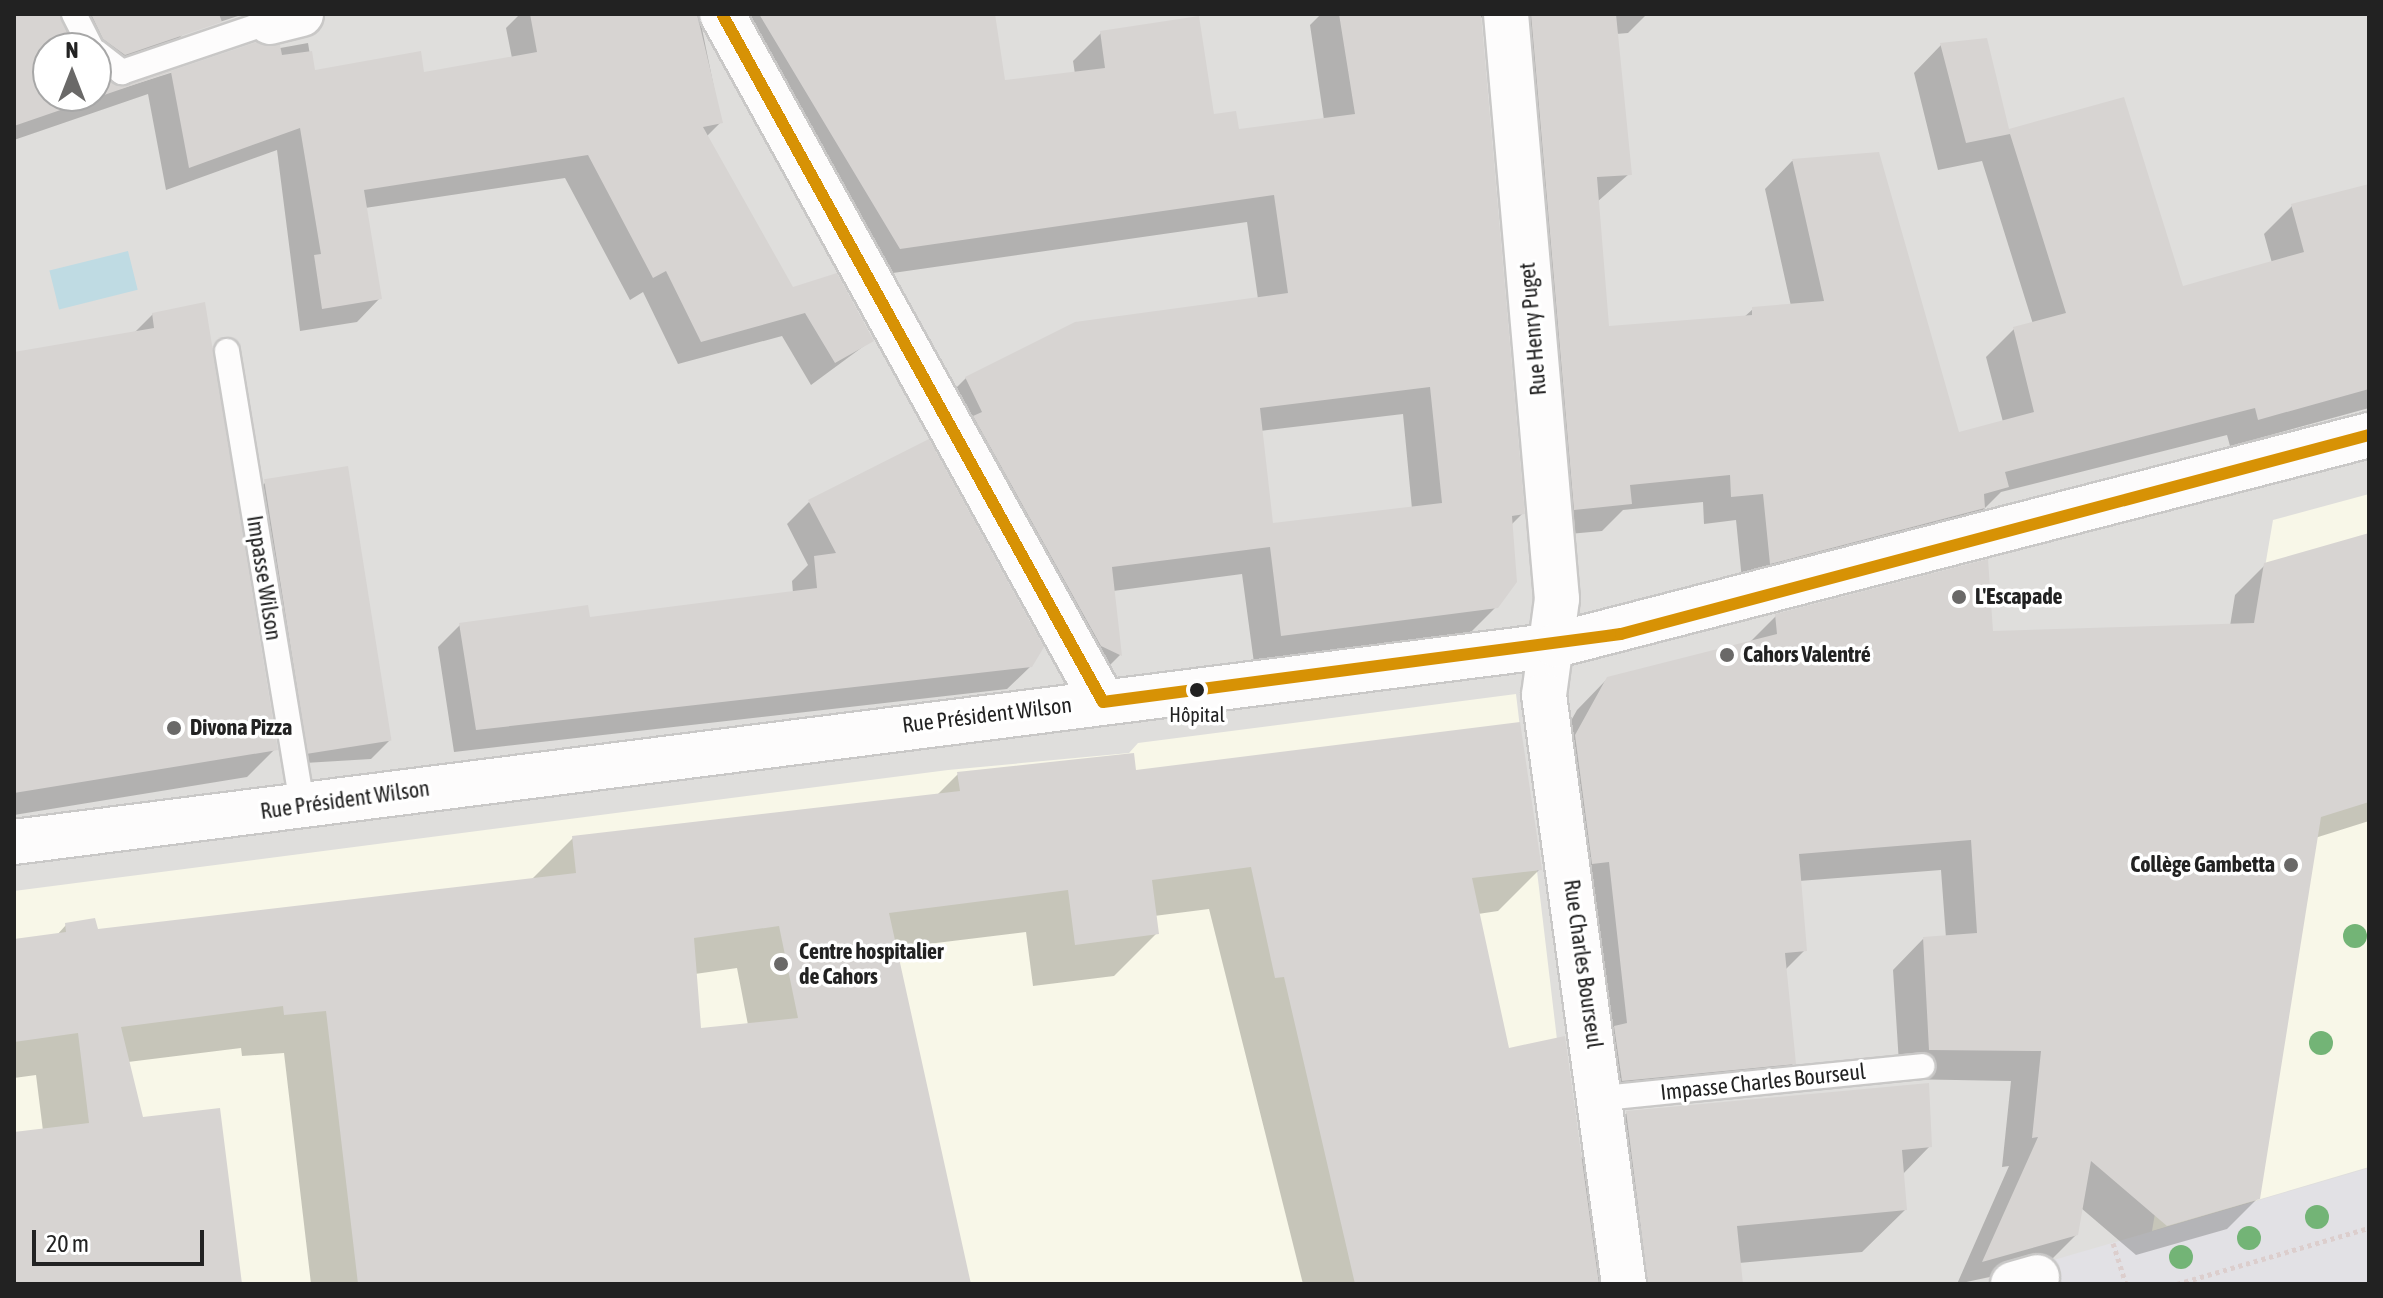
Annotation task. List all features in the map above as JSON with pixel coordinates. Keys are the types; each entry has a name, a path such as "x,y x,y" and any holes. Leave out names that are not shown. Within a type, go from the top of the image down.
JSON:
{"street":[{"path":"722,14 1103,702"},
{"name":"Rue Henry Puget","path":"1506,14 1556,645"},
{"name":"Rue Président Wilson","path":"14,842 1556,645 2369,435"},
{"name":"Rue Charles Bourseul","path":"1556,645 1544,695 1603,1098 1624,1284"}],"lane":[{"path":"74,14 83,32"},
{"path":"112,64 122,72 285,18"},
{"name":"Impasse Wilson","path":"227,351 302,806"},
{"name":"Impasse Charles Bourseul","path":"1603,1098 1922,1066"}],"path":[{"path":"2177,1284 2369,1228"},
{"path":"2113,1243 2126,1284"}],"shaded area":[{"path":"14,14 2369,14 2369,1284 14,1284"},
{"name":"Collège Gambetta","path":"2369,494 2369,1167 2152,1231 2273,520"},
{"name":"Centre hospitalier de Cahors","path":"1516,694 1586,1284 14,1284 14,891 948,770 1129,753 1138,743"},
{"path":"2369,1168 2369,1284 2039,1284 2033,1266"}],"water":[{"path":"128,251 138,290 59,309 49,271"}],"building":[{"path":"14,14 59,14 67,32 32,32 32,112 55,112 14,126"},
{"path":"91,14 219,14 222,22 125,55 112,46 112,32 100,32"},
{"path":"530,14 697,14 723,123 703,127 793,287 837,273 874,341 835,363 805,313 701,342 666,271 653,278 588,155 364,190 382,299 322,309 314,255 321,254 300,128 189,168 171,72 112,92 112,79 126,86 257,42 280,45 282,55 312,51 315,70 421,51 424,72 537,52"},
{"path":"759,14 995,14 1005,80 1105,68 1100,31 1199,16 1214,114 1236,111 1239,129 1355,114 1339,14 1481,14 1525,514 1512,516 1517,582 1498,608 1281,636 1270,547 1112,567 1122,656 1101,646 973,416 982,412 965,377 1075,322 1288,293 1274,195 900,249","holes":["1430,387 1442,503 1273,523 1260,408"]},
{"path":"1531,14 1616,14 1632,175 1597,177 1609,326 1752,315 1752,307 1824,301 1792,159 1879,152 1959,432 2034,412 2013,327 2066,313 2010,134 1966,143 1940,43 1987,38 2009,129 2124,97 2183,286 2304,252 2291,204 2369,184 2369,389 2258,420 2255,408 2005,472 2009,487 1984,494 1985,508 1770,564 1763,494 1731,497 1730,475 1630,485 1632,504 1574,510"},
{"path":"205,302 278,750 14,793 14,352 154,328 152,313"},
{"path":"929,439 1044,647 1032,667 476,730 459,623 588,605 590,617 817,588 814,556 836,553 808,500"},
{"path":"348,466 391,741 308,754 264,479"},
{"path":"2369,533 2369,802 2321,817 2260,1199 2167,1226 2091,1161 2078,1235 1982,1262 2038,1137 2032,1138 2041,1051 1929,1050 1923,937 1977,933 1971,840 1799,854 1807,951 1785,953 1796,1064 1622,1081 1614,1026 1627,1023 1609,862 1592,864 1575,735 1607,677 1777,634 1775,614 1988,559 1993,631 2254,623 2264,563"},
{"name":"Centre hospitalier de Cahors","path":"1520,722 1542,870 1472,878 1509,1048 1565,1036 1599,1284 1355,1284 1284,977 1275,978 1251,867 1152,880 1159,934 1075,945 1068,890 889,913 971,1284 358,1284 326,1011 284,1015 283,1006 121,1027 143,1117 220,1108 242,1284 14,1284 14,1132 89,1123 78,1033 14,1042 14,939 66,932 65,923 95,918 98,929 576,873 572,836 960,791 957,772 1134,753 1136,770","holes":["779,926 798,1018 701,1028 694,938"]},
{"path":"1929,1083 1932,1147 1902,1150 1907,1210 1737,1226 1743,1284 1648,1284 1626,1111"}],"transit line":[{"path":"722,14 1103,702 1621,634 2369,435"}],"place":[{"name":"L'Escapade","path":"1959,597"},
{"name":"Cahors Valentré","path":"1727,655"},
{"name":"Hôpital","path":"1197,690"},
{"name":"Divona Pizza","path":"174,728"},
{"name":"Collège Gambetta","path":"2291,865"},
{"name":"Centre hospitalier de Cahors","path":"781,964"}]}
